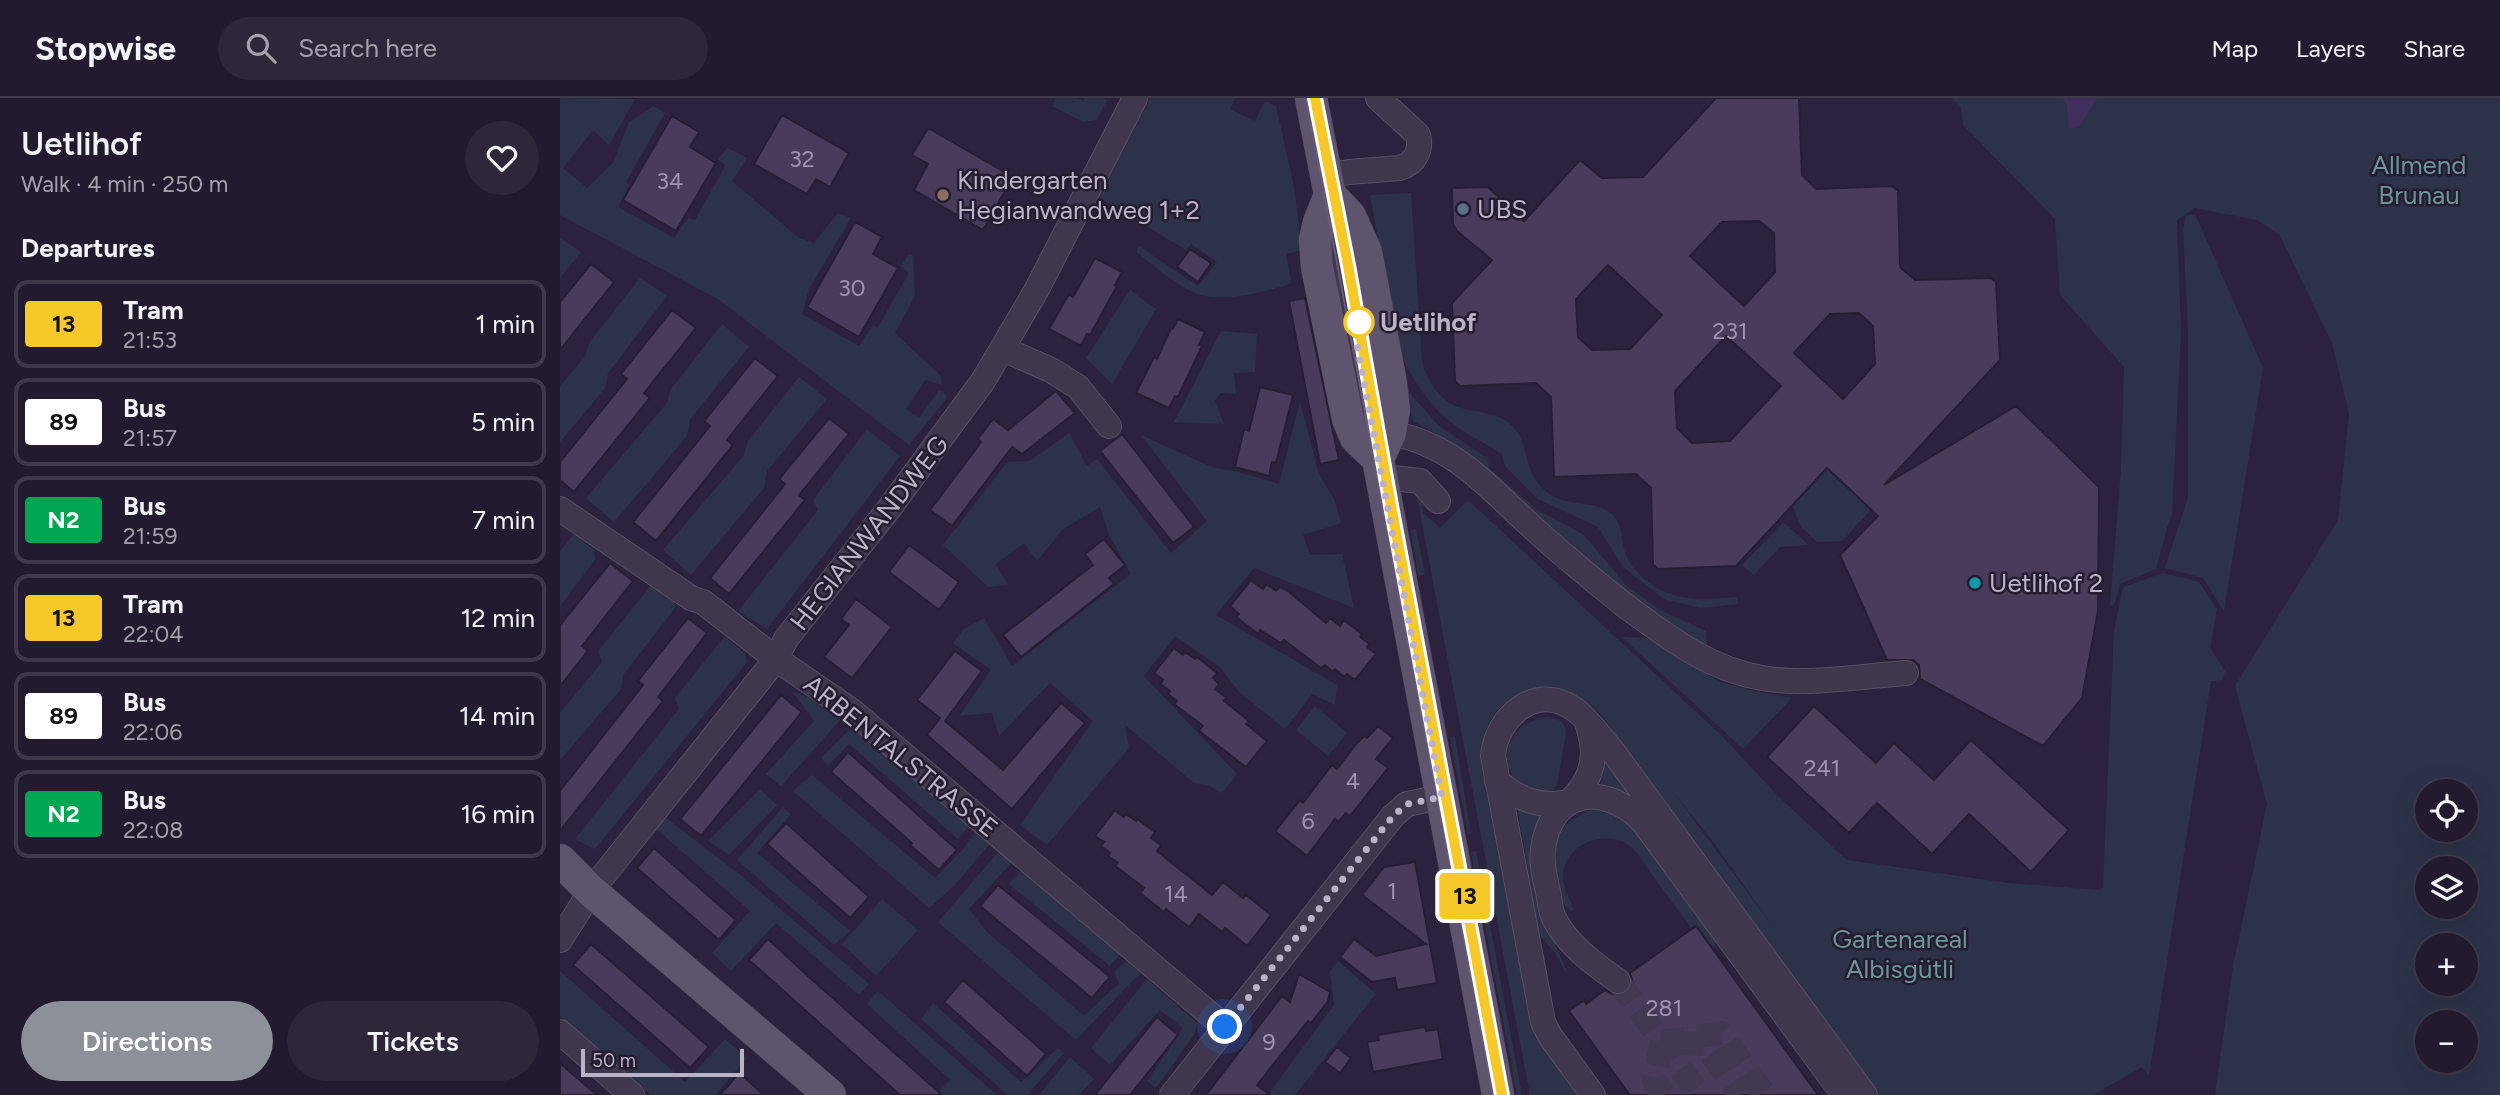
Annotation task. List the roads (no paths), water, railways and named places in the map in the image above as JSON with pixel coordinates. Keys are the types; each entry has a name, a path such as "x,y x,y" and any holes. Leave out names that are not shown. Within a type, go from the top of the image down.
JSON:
{"main road":[{"path":"1311,98 1328,186 1315,240 1317,267 1348,419 1356,438 1383,457"},
{"path":"1328,186 1350,216 1366,252 1391,383 1394,410 1383,457 1442,797 1498,1095"},
{"path":"560,860 591,891 830,1095"},
{"path":"560,879 591,891"}],"street":[{"name":"HEGIANWANDWEG","path":"560,940 591,891 776,659 786,639 962,411 1003,349 1036,291 1135,98"},
{"path":"1328,186 1349,172 1407,166 1416,156 1420,142 1418,135 1378,98"},
{"path":"1003,349 1051,370 1078,387 1110,426"},
{"path":"1383,457 1427,442 1447,454 1488,486 1576,567 1681,647 1733,671 1764,679 1803,680 1906,673"},
{"path":"1383,457 1420,481 1438,501"},
{"name":"ARBENTALSTRASSE","path":"560,509 691,598 703,601 776,659 852,711 1225,1027"},
{"path":"1593,1095 1550,1036 1543,1022 1493,757 1496,738 1505,721 1518,708 1538,701 1558,702 1574,709 1627,770 1866,1095"},
{"path":"1586,722 1593,744 1592,769 1587,782 1562,807 1547,829 1542,851 1543,867 1553,917 1582,956 1618,981"},
{"path":"1497,781 1510,792 1534,803 1546,805 1590,796 1624,806 1635,813 1844,1095"},
{"path":"1172,1095 1393,816 1407,804 1442,797"},
{"path":"1732,943 1722,950 1827,1095"},
{"path":"560,1032 632,1095"}],"tunnel":[{"path":"1618,981 1700,1095"},
{"path":"1662,1042 1721,1033 1765,1095"},
{"path":"1662,1042 1654,1081 1664,1095"},
{"path":"1680,1043 1704,1044 1741,1095"}],"tram line":[{"path":"1306,98 1493,1095"},
{"name":"13","path":"1315,98 1502,1095"},
{"path":"1332,183 1364,348"}],"place":[{"name":"Kindergarten Hegianwandweg 1+2","path":"943,195"},
{"name":"UBS","path":"1463,209"},
{"name":"Uetlihof","path":"1359,322"},
{"name":"Uetlihof 2","path":"1975,583"}],"park label":[{"name":"Allmend Brunau","path":"2419,180"},
{"name":"Gartenareal Albisgütli","path":"1900,954"}]}
